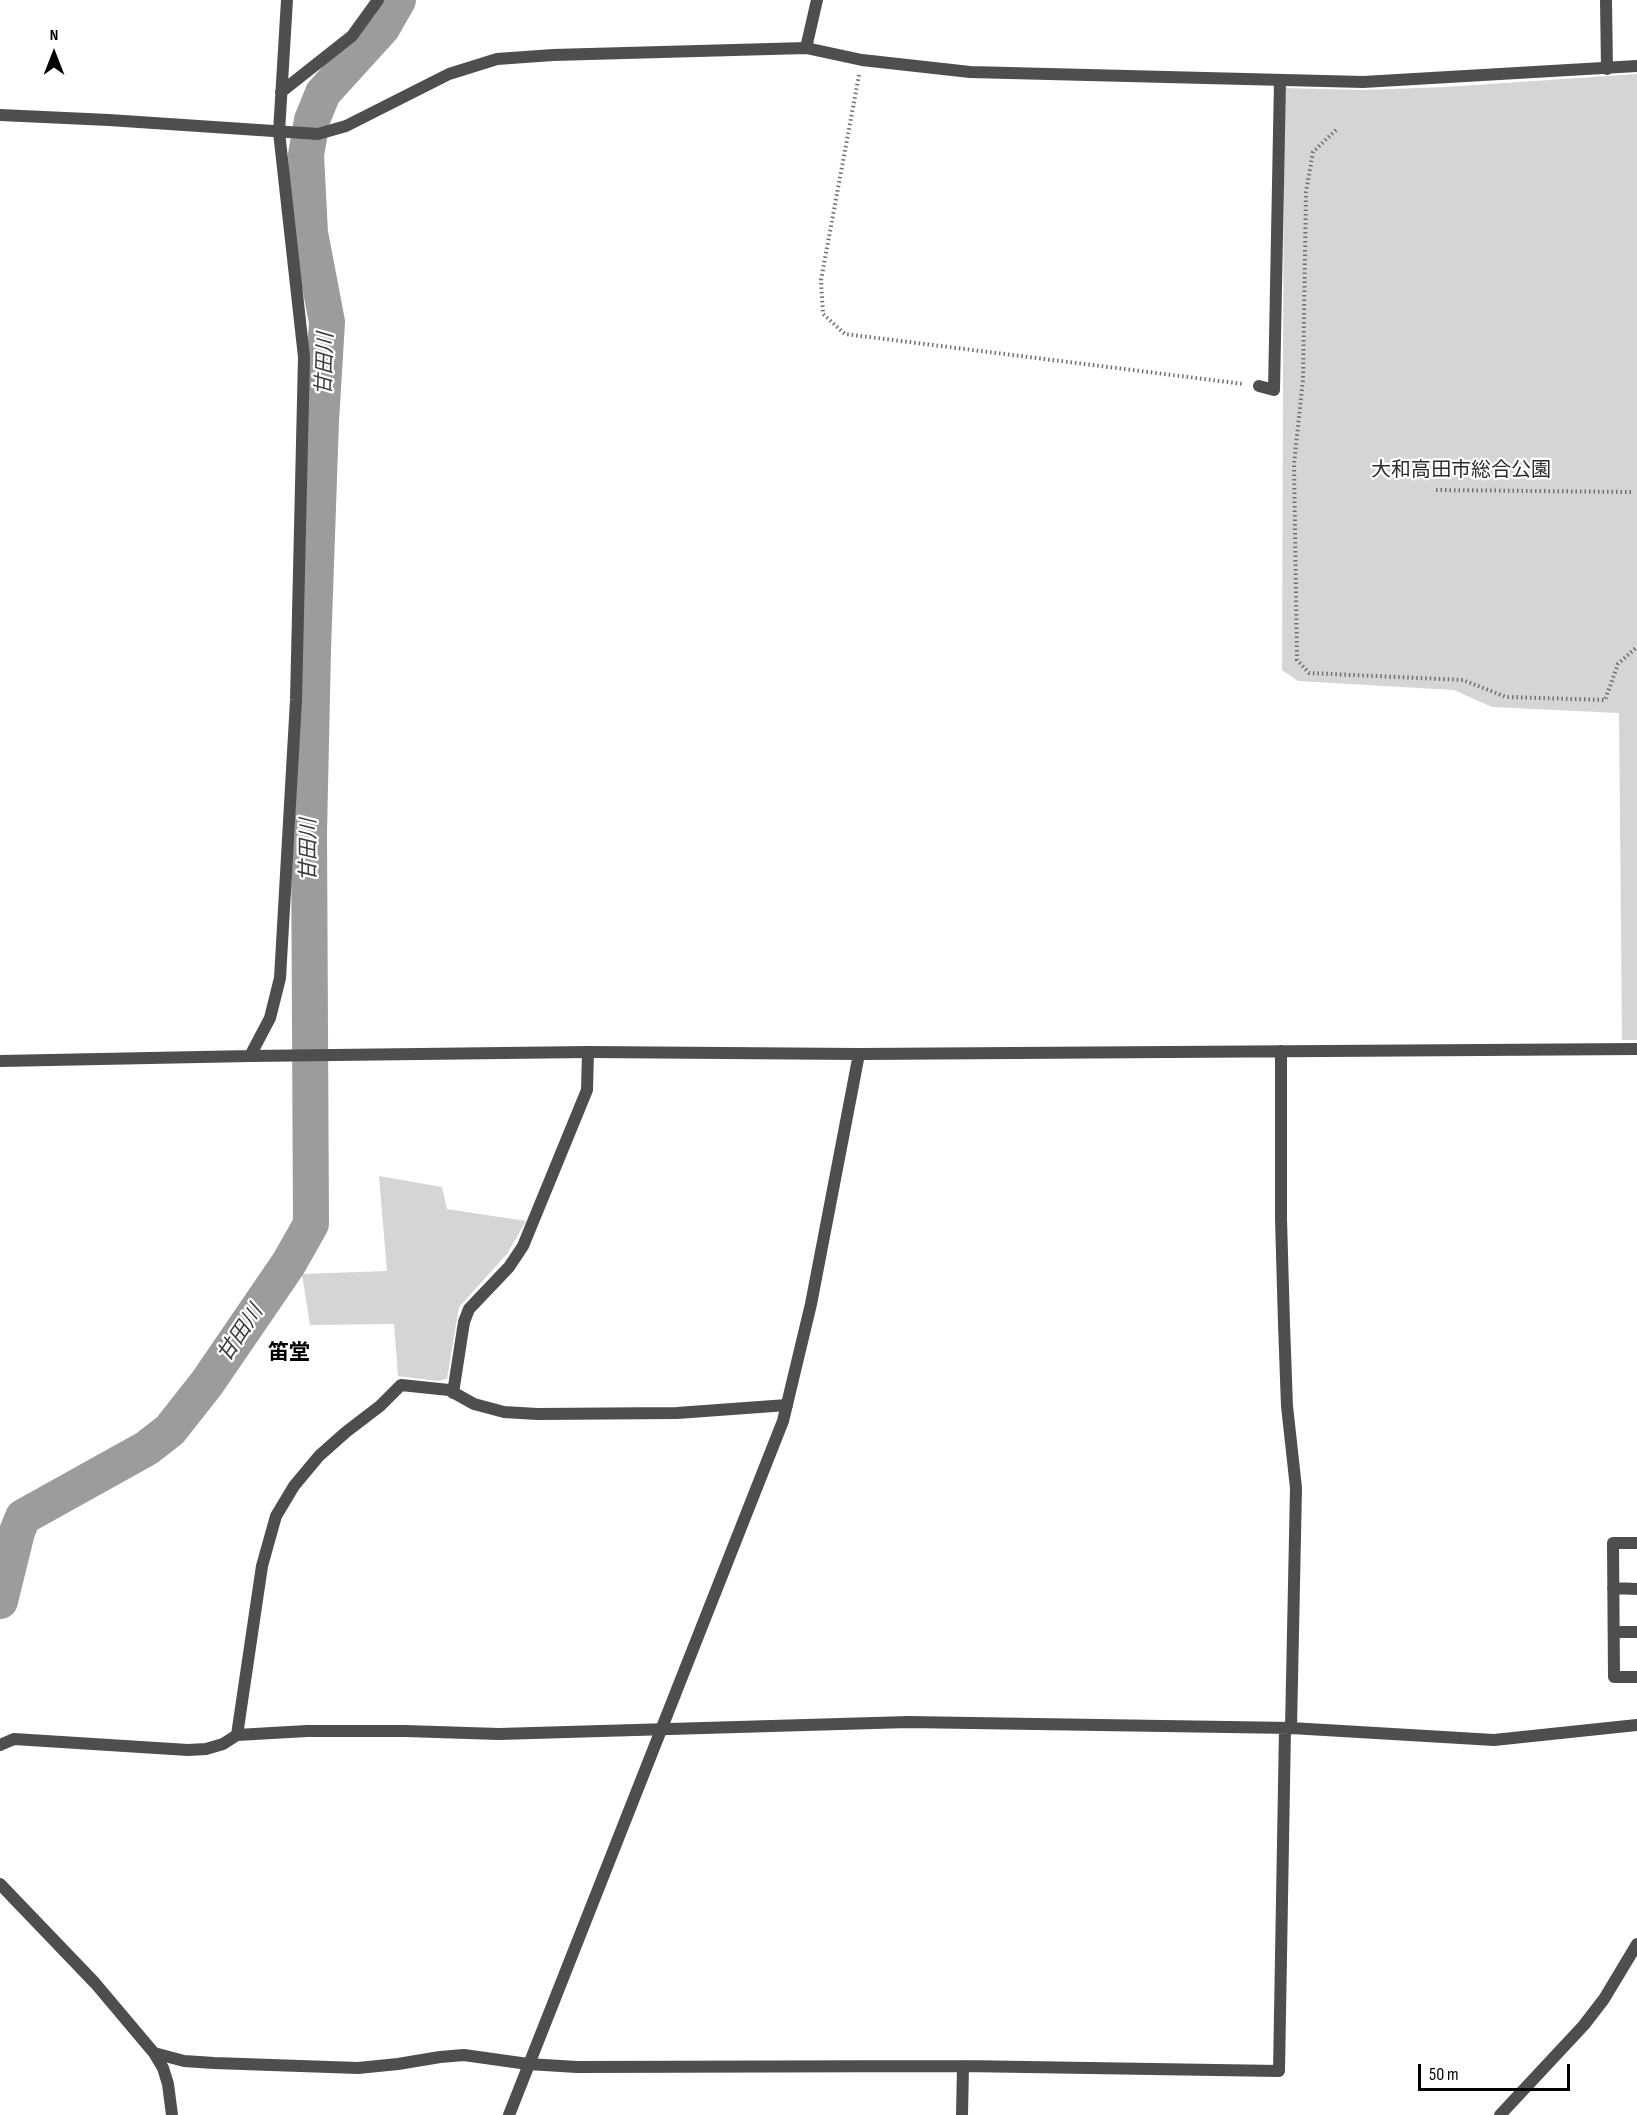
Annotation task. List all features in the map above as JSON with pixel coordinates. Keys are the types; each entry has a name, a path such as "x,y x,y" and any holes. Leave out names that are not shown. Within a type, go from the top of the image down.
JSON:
{"street":[{"path":"250,1056 270,1018 280,978 296,700 303,357 281,92 287,0"},
{"path":"281,92 352,36 378,0"},
{"path":"806,48 817,0"},
{"path":"1606,0 1607,69"},
{"path":"0,115 318,134 346,126 449,74 496,59 553,55 806,48 862,60 970,72 1363,82 1637,66"},
{"path":"1259,386 1274,390 1280,81"},
{"path":"0,1061 588,1052 859,1054 1637,1049"},
{"path":"154,2053 184,2061 336,2067 378,2066 464,2055 528,2064 616,2068 697,2065 963,2066 1278,2072 1296,1488 1287,1406 1284,1324 1281,1219 1281,1051"},
{"path":"453,1393 464,1322 470,1309 509,1267 523,1246 586,1090 588,1052"},
{"path":"509,2115 783,1421 811,1304 859,1054"},
{"path":"237,1735 262,1566 276,1516 294,1486 319,1456 380,1406 401,1385 449,1390 474,1404 504,1412 537,1414 677,1413 787,1405"},
{"path":"1637,1543 1613,1543 1614,1677 1637,1677"},
{"path":"1614,1588 1637,1588"},
{"path":"1614,1632 1637,1632"},
{"path":"0,1745 14,1739 188,1750 206,1749 223,1744 237,1735 358,1730 499,1734 908,1722 1288,1728 1494,1740 1637,1725"},
{"path":"0,1884 95,1983 154,2053 163,2068 168,2084 172,2115"},
{"path":"1500,2115 1584,2025 1604,1999 1637,1944"},
{"path":"962,2115 963,2066"}],"path":[{"path":"862,60 821,280 823,314 846,334 1259,386"},
{"path":"1335,130 1313,152 1306,192 1303,379 1294,464 1297,660 1309,673 1463,680 1506,697 1605,700 1618,664 1637,646"},
{"path":"1436,490 1632,492"}],"green space":[{"name":"大和高田市総合公園","path":"1637,74 1637,1040 1622,1040 1619,713 1492,707 1454,690 1298,681 1282,670 1284,88 1363,90 1446,87"},
{"path":"379,1176 442,1187 447,1209 526,1221 507,1254 459,1307 447,1379 438,1381 398,1376 394,1324 310,1325 302,1274 387,1271"}],"waterway":[{"name":"甘田川","path":"0,1601 17,1532 23,1517 147,1448 170,1430 207,1383 289,1263 311,1224 309,833 321,421 327,322 310,233 306,155 312,120 323,93 382,28 398,0"}],"district":[{"name":"笛堂","path":"289,1354"}]}
